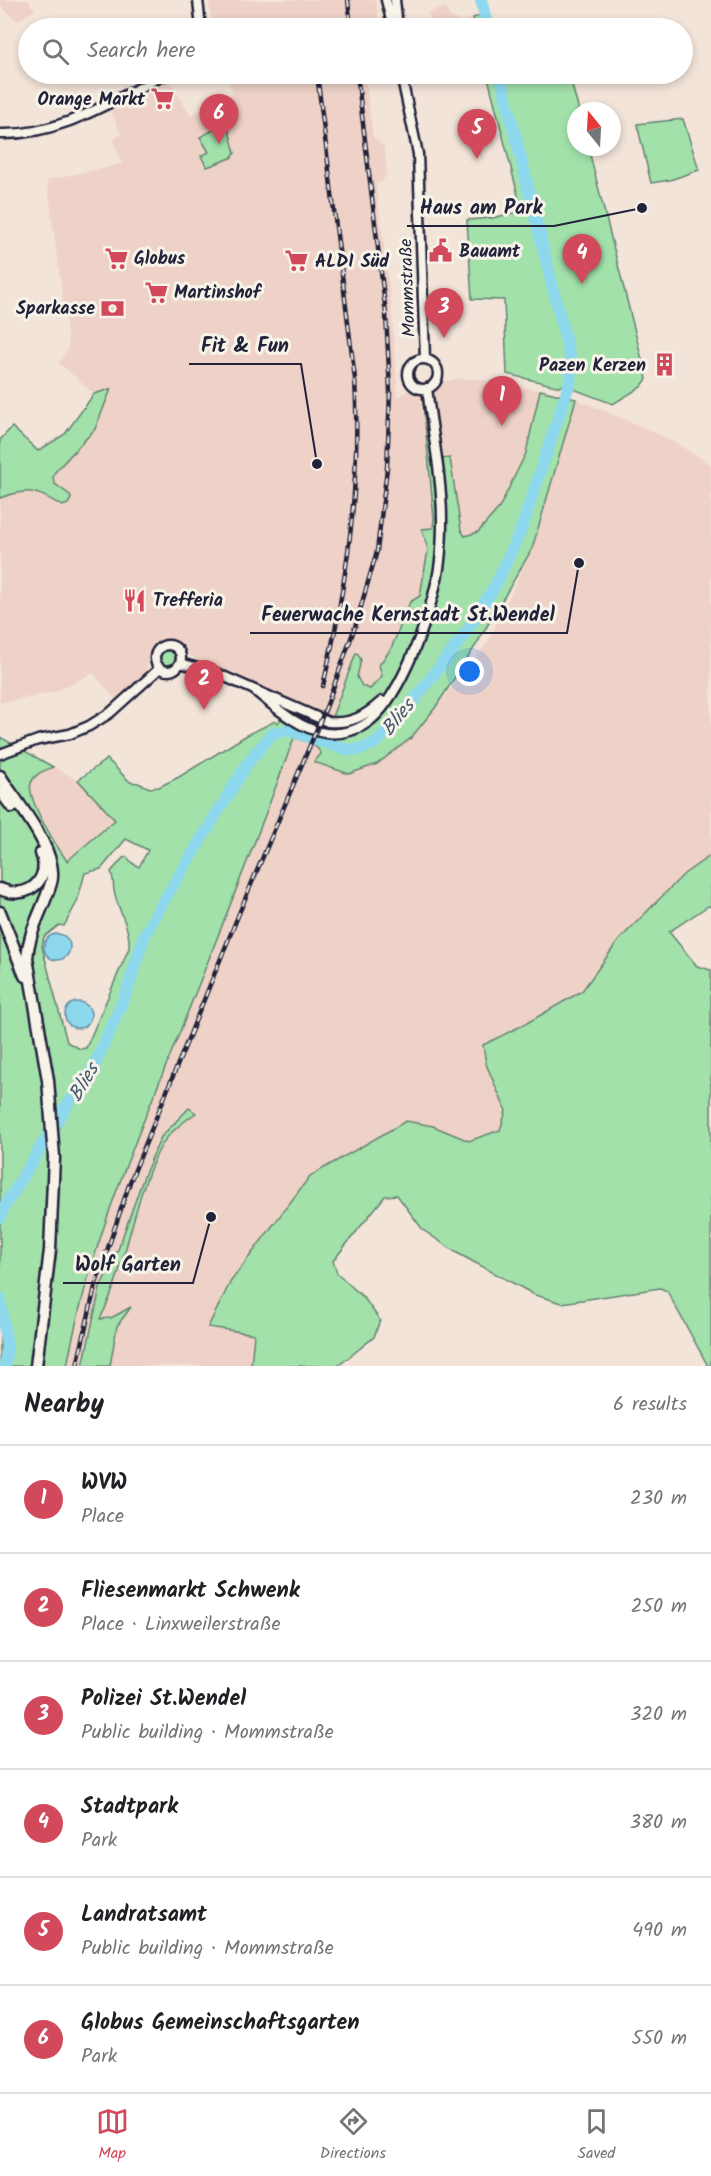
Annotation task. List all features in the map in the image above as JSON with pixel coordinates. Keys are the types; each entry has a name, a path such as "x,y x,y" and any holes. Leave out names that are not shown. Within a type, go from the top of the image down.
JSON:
{"highway":[{"path":"0,776 47,849 51,865 51,883 35,920 28,947 29,973 38,1019 51,1114 54,1157 50,1250 36,1366"},
{"path":"0,791 34,840 44,863 42,877 33,889 16,894 0,889"},
{"path":"0,912 38,1019"}],"main road":[{"path":"198,0 200,18"},
{"path":"386,0 390,18"},
{"path":"395,0 397,18"},
{"path":"0,134 34,133 54,127 81,117 147,84"},
{"name":"Mommstraße","path":"403,84 418,154 425,359"},
{"name":"Mommstraße","path":"425,359 434,364 438,373 436,381 427,388 418,388 413,385 408,375 411,365 417,360 425,359"},
{"name":"Mommstraße","path":"358,724 383,700 407,667 423,630 438,578 442,519 427,388"},
{"path":"164,646 172,646 179,650 180,663 171,671 160,668 155,658 157,651 164,646"},
{"path":"180,663 216,673 328,722 358,724"},
{"path":"0,754 38,740 70,734 88,726 110,713 160,668"},
{"path":"255,691 279,710 317,731 344,733 358,724"}],"shaded area":[{"path":"0,0 28,0 35,10 18,18 17,21 0,5"},
{"path":"208,0 375,0 379,18 211,18"},
{"path":"446,7 450,17 453,18 430,18 428,12"},
{"path":"164,84 172,84 190,115 233,94 230,84 366,84 373,136 384,147 387,172 382,182 376,184 391,303 398,397 412,388 422,391 430,466 434,518 433,528 423,529 422,536 428,550 420,596 410,602 391,649 379,665 382,676 369,689 362,686 357,677 361,660 356,653 332,717 303,708 232,674 201,663 189,655 176,640 167,639 155,643 147,670 116,700 93,673 55,692 0,703 0,498 19,491 38,451 65,434 94,394 59,363 68,349 68,340 47,180 122,164 113,140 121,134 110,110"},
{"path":"455,379 477,379 540,390 526,453 499,508 478,532 465,536 461,530 450,458 441,459 432,396 434,389 441,382"},
{"path":"576,399 678,444 711,465 711,855 684,874 619,940 582,991 483,1045 486,1064 506,1111 500,1130 469,1141 433,1126 209,1326 255,1334 251,1366 110,1366 117,1326 129,1308 111,1318 100,1319 110,1300 147,1180 161,1146 181,1123 196,1113 188,1108 161,1137 119,1247 100,1288 83,1366 67,1366 85,1285 119,1181 196,992 294,738 319,748 321,754 314,761 411,738 488,642 532,549"},
{"path":"53,767 78,780 115,820 66,861 54,843 29,791 38,773"}],"green space":[{"path":"484,14 485,18 473,18"},
{"path":"490,84 572,84 577,102 567,102 567,156 590,156 647,379 641,387 613,404 563,385 560,387 507,374 504,300 472,299 467,220 492,218 522,211"},
{"path":"683,119 699,170 670,180 651,183 637,124"},
{"path":"227,123 235,153 231,158 207,167 201,156 209,152 200,137"},
{"path":"111,389 95,429 55,472 53,478 55,484 70,495 71,499 68,504 63,506 33,492 0,498 0,440 12,427 38,451 65,434 94,394"},
{"path":"434,389 432,396 441,459 450,458 461,530 465,536 478,532 499,508 526,453 540,390 576,399 532,549 476,645 435,708 411,738 377,764 349,774 314,762 321,754 319,750 309,743 294,738 237,889 113,1200 87,1282 67,1366 0,1366 0,737 53,767 35,777 31,783 31,790 43,823 67,861 115,820 78,780 107,759 130,782 150,788 159,787 247,735 275,721 278,723 290,702 332,717 356,653 361,660 357,677 362,686 370,689 382,676 379,665 391,649 410,602 420,596 428,550 422,529 433,528 422,391","holes":["126,839 148,850 139,867 127,857 123,858 111,872 114,891 128,933 129,948 86,1048 80,1049 67,1042 42,947 44,937 59,925 64,926 77,902 85,873 101,869"]},
{"path":"167,649 173,651 175,657 173,663 167,665 161,663 159,657 161,651"},
{"path":"711,855 711,907 708,906 669,932 697,966 711,970 711,1366 708,1366 667,1291 660,1288 562,1303 535,1295 457,1253 423,1230 397,1195 385,1196 333,1261 337,1273 364,1298 380,1320 374,1337 338,1366 251,1366 254,1334 208,1327 231,1281 310,1176 406,1121 433,1126 469,1141 500,1130 506,1111 486,1064 483,1045 582,991 619,940 684,874"},
{"path":"189,1108 196,1113 167,1137 151,1168 117,1277 100,1319 111,1318 131,1307 117,1326 110,1366 83,1366 100,1288 119,1247 144,1176 161,1137"}],"water":[{"path":"57,934 66,938 70,947 66,956 57,960 48,956 44,947 48,938"},
{"path":"78,1002 87,1006 91,1015 87,1024 78,1028 69,1024 65,1015 69,1006"}],"waterway":[{"name":"Blies","path":"481,0 486,18"},
{"name":"Blies","path":"0,1217 63,1111 93,1068 127,991 144,937 247,764 272,734 287,730 348,750 361,749 377,742 404,713 465,634 496,584 521,530 570,382 571,361 502,84"},
{"name":"Blies","path":"0,1298 7,1347 5,1366"}],"railway":[{"path":"348,0 350,18"},
{"path":"318,84 355,379 356,418 354,496 350,534 339,609 323,686"},
{"path":"77,1366 95,1287 130,1182 327,705 355,627 377,551 387,468 390,391 386,314 358,84"}],"place":[{"name":"Orange Markt","path":"163,99"},
{"name":"Globus Gemeinschaftsgarten","path":"219,144"},
{"name":"Landratsamt","path":"477,159"},
{"name":"Haus am Park","path":"642,208"},
{"name":"Bauamt","path":"441,251"},
{"name":"Globus","path":"116,258"},
{"name":"ALDI Süd","path":"297,261"},
{"name":"Stadtpark","path":"582,284"},
{"name":"Martinshof","path":"156,292"},
{"name":"Sparkasse","path":"113,308"},
{"name":"Polizei St.Wendel","path":"444,338"},
{"name":"Pazen Kerzen","path":"664,365"},
{"name":"WVW","path":"502,426"},
{"name":"Fit & Fun","path":"317,464"},
{"name":"Feuerwache Kernstadt St.Wendel","path":"579,563"},
{"name":"Trefferia","path":"135,600"},
{"name":"Fliesenmarkt Schwenk","path":"204,710"},
{"name":"Wolf Garten","path":"211,1217"}]}
